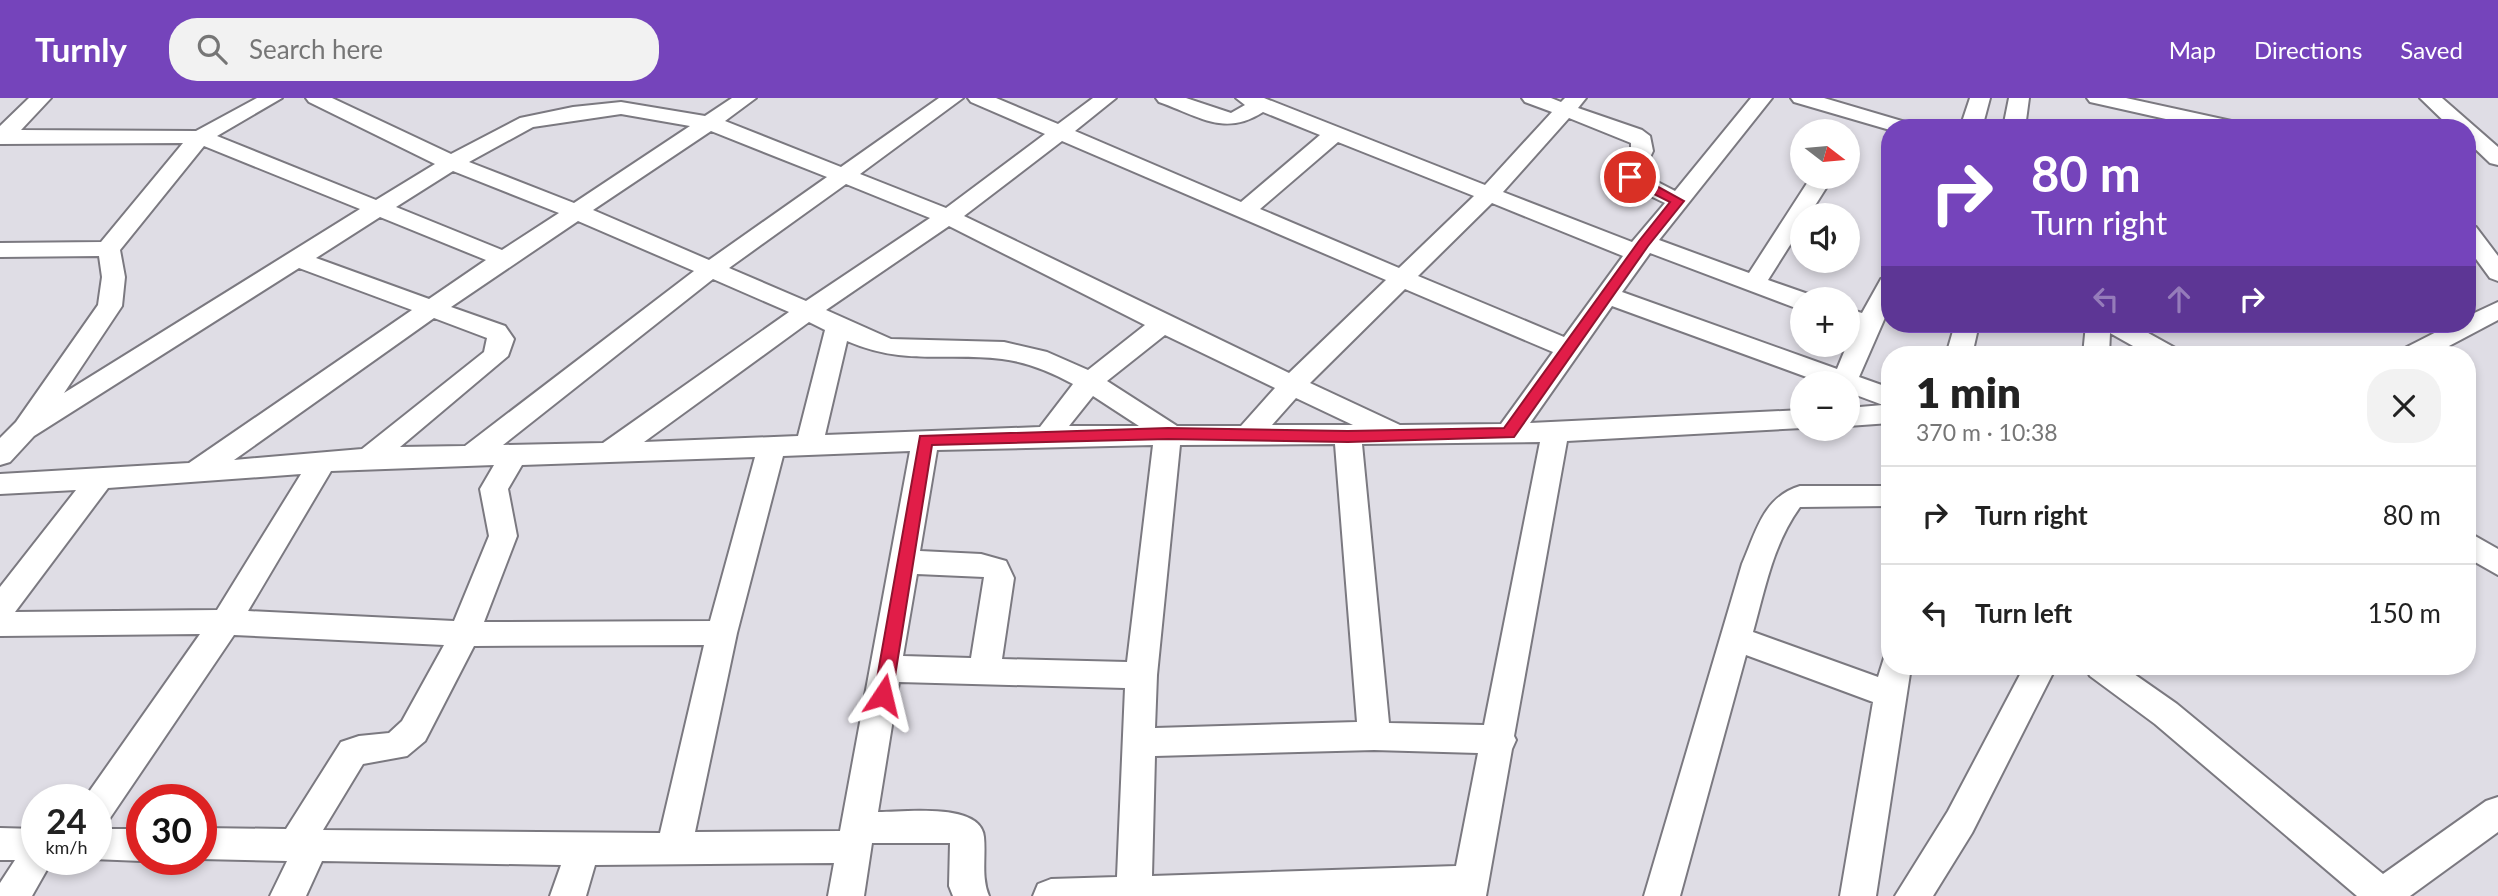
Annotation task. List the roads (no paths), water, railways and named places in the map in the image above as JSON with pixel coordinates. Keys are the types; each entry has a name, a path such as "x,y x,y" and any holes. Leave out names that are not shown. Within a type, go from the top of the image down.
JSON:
{"street":[{"path":"1,137 41,98"},
{"path":"108,249 200,137 272,98"},
{"path":"316,98 451,163 575,211 808,311 868,341 906,350 977,348 1015,352 1045,360 1090,381 1168,433"},
{"path":"573,113 590,98"},
{"path":"196,472 433,307 746,98"},
{"path":"471,455 710,270 953,98"},
{"path":"978,98 1568,349"},
{"path":"609,453 908,241 948,217 1106,98"},
{"path":"1166,98 1230,120 1239,118 1253,101 1489,194 1790,297"},
{"path":"1532,98 1570,104 1634,135 1642,141 1642,151 1630,177 1678,201"},
{"path":"1508,434 1641,248 1762,98"},
{"path":"1801,98 1881,121"},
{"path":"1974,119 1980,98"},
{"path":"2015,119 2018,98"},
{"path":"2097,98 2120,100 2199,119"},
{"path":"2430,98 2454,119"},
{"path":"2118,119 2120,100"},
{"path":"1250,434 1293,384 1489,194 1570,104"},
{"path":"24,429 451,163 527,122 573,113 621,108 711,123 948,217 1163,324 1395,434"},
{"path":"1244,211 1334,135"},
{"path":"1,137 200,137 504,259"},
{"path":"2476,138 2498,158"},
{"path":"2476,156 2498,158"},
{"path":"1754,284 1814,189"},
{"path":"2476,243 2498,273"},
{"path":"0,250 108,249"},
{"path":"0,455 24,429 110,306 114,288 114,267 108,249"},
{"path":"296,259 433,307 496,332 501,338 495,356 369,458"},
{"path":"1860,318 1881,294"},
{"path":"1607,295 1817,371"},
{"path":"2476,322 2498,310"},
{"path":"1047,436 1090,381 1163,324"},
{"path":"808,445 838,327"},
{"path":"2129,333 2152,346"},
{"path":"2429,346 2454,333"},
{"path":"1860,387 1881,395"},
{"path":"1860,415 1881,414"},
{"path":"0,484 369,458 609,453 1168,433 1348,437 1395,434 1508,434 1790,420"},
{"path":"1051,896 1469,889 1500,740 1555,432"},
{"path":"1134,895 1141,675 1168,433"},
{"path":"1348,437 1374,736"},
{"path":"846,896 888,669 925,440"},
{"path":"674,848 722,633 772,446"},
{"path":"288,896 304,844 345,761 353,752 398,746 413,732 464,634 503,536 503,524 494,489 513,456"},
{"path":"112,787 226,622 322,463"},
{"path":"0,609 101,477"},
{"path":"1662,896 1734,638 1771,531 1790,500 1800,495 1881,496"},
{"path":"2476,549 2498,564"},
{"path":"906,562 981,565 996,569 999,578 985,671"},
{"path":"0,624 226,622 464,634 722,633"},
{"path":"1734,638 1892,680 1858,896"},
{"path":"888,669 1141,675"},
{"path":"1913,896 1960,822 2036,675"},
{"path":"2112,675 2187,731 2383,896 2498,812"},
{"path":"1139,742 1374,736 1500,740"},
{"path":"217,844 674,848 959,828 967,834 967,886 971,896"},
{"path":"0,844 21,845"},
{"path":"568,896 583,849"},
{"path":"12,896 25,875"}]}
